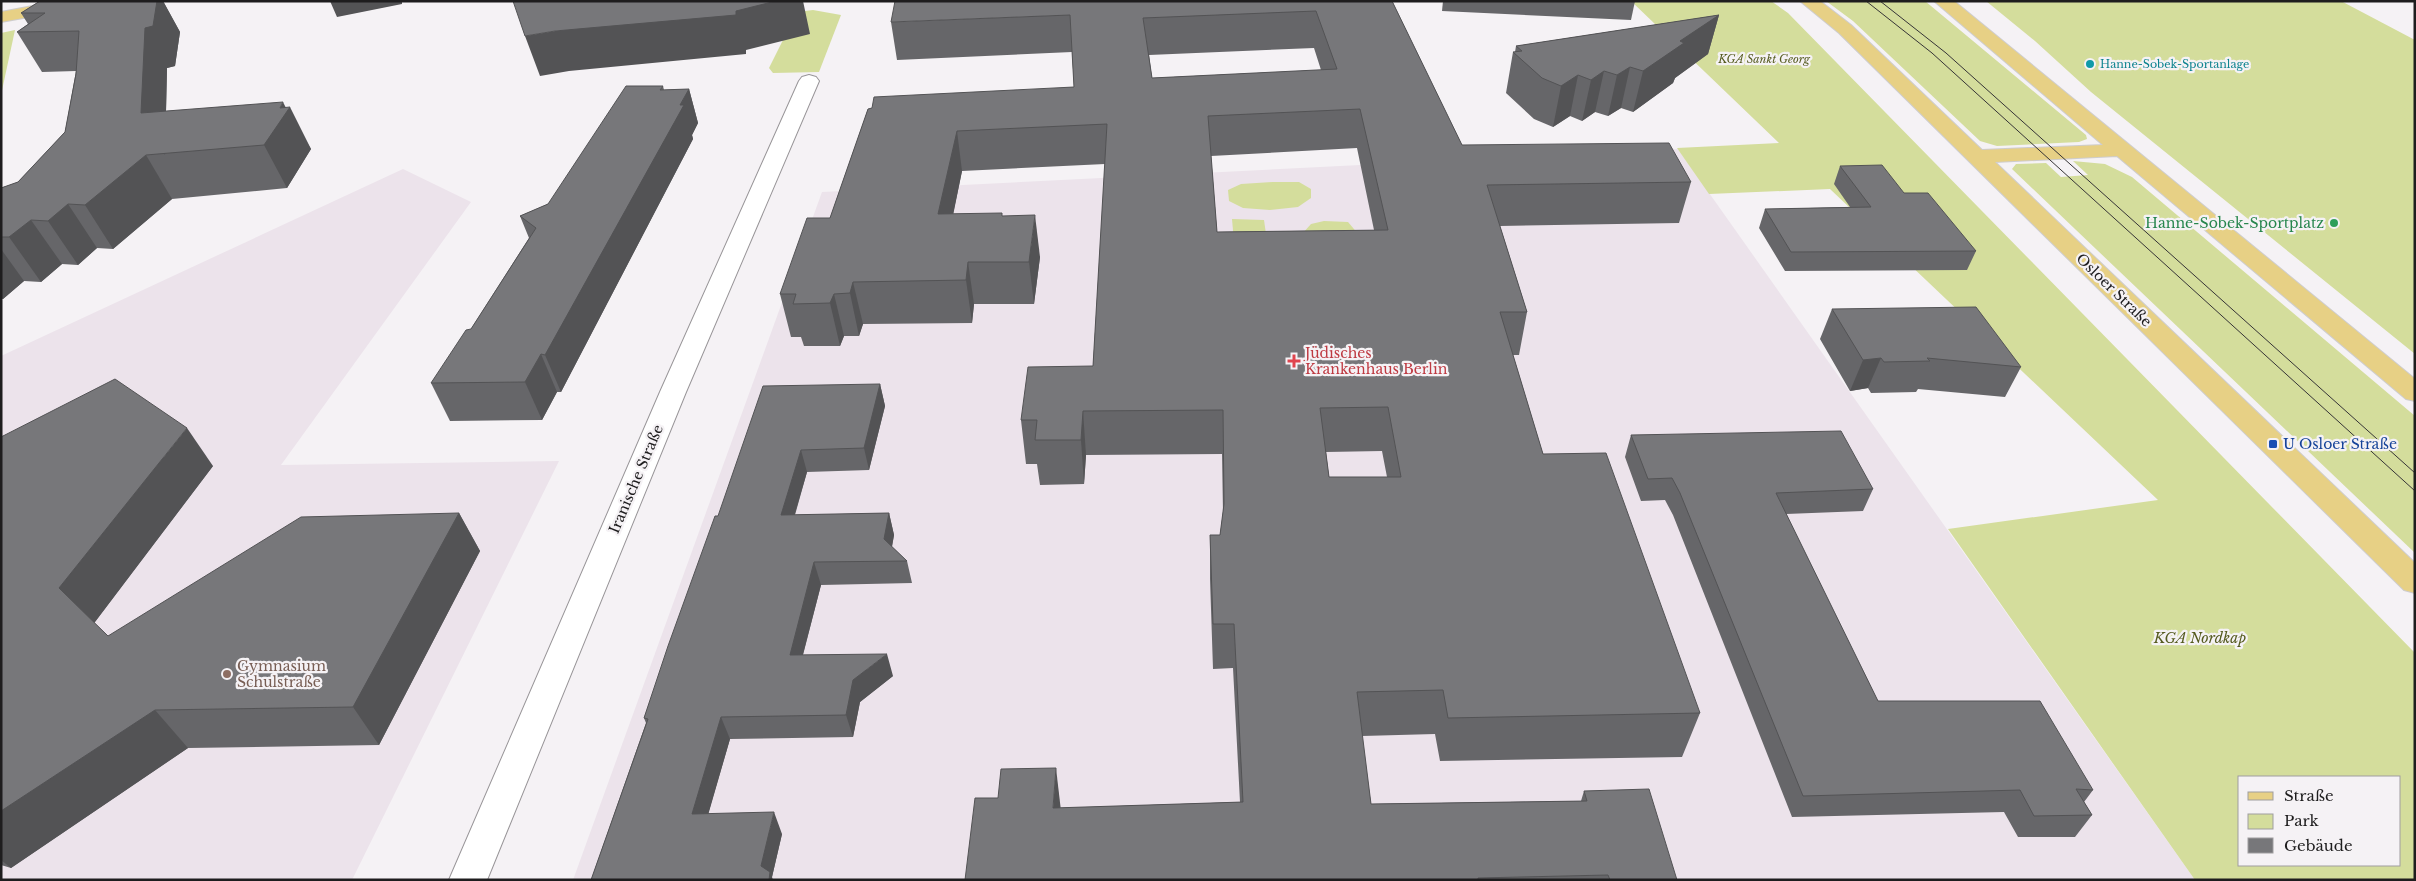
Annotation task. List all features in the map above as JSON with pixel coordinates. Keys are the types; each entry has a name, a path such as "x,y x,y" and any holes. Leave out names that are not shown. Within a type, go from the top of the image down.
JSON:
{"main road":[{"path":"1,17 90,1"},
{"name":"Osloer Straße","path":"1809,1 1845,29 2415,582"},
{"path":"1943,1 2415,393"},
{"path":"1976,157 2122,150"}],"street":[{"name":"Iranische Straße","path":"468,880 673,392 808,81"}],"shaded area":[{"name":"Jüdisches Krankenhaus Berlin","path":"1678,149 2195,880 573,880 822,192"},
{"name":"Gymnasium Schulstraße","path":"403,169 471,202 281,465 559,461 352,880 1,880 1,356"}],"green space":[{"name":"KGA Nordkap","path":"1631,1 1771,1 1788,13 2415,653 2415,880 2195,880 1948,529 2158,500 1830,189 1709,194 1677,148 1779,143"},
{"path":"1826,1 1925,1 2086,135 2087,139 2079,142 1997,146 1980,141 1853,21"},
{"name":"Hanne-Sobek-Sportplatz","path":"1986,1 2341,1 2415,40 2415,354 2091,92 2035,41"},
{"path":"813,10 841,15 819,72 773,73 769,68 797,12"},
{"path":"15,30 1,95 1,33"},
{"path":"2073,161 2105,164 2132,177 2415,416 2415,553 2012,169 2016,164 2046,163 2061,177 2088,175"},
{"path":"1299,182 1311,189 1311,198 1298,207 1270,210 1243,208 1229,201 1228,190 1241,184"},
{"path":"1232,219 1264,220 1267,241 1234,242"},
{"path":"1324,221 1348,222 1359,235 1303,233 1311,224"}],"building":[{"path":"40,1 157,1 153,26 145,28 141,113 283,102 280,108 290,107 264,145 146,155 85,205 68,204 48,221 31,220 9,237 1,237 1,188 18,182 65,132 76,74 79,31 17,32 45,13 21,13"},
{"path":"513,1 776,1 736,11 736,15 555,31 525,36"},
{"path":"895,1 1392,1 1462,145 1669,143 1691,182 1487,185 1527,312 1500,312 1543,454 1606,453 1700,713 1448,718 1443,690 1357,692 1371,804 1587,801 1584,791 1649,789 1677,880 1610,880 1608,875 1478,878 1478,880 965,880 975,798 998,798 1001,769 1056,768 1053,808 1243,802 1234,624 1213,624 1210,535 1220,535 1224,504 1223,410 1083,411 1081,440 1035,440 1037,420 1021,420 1028,367 1093,366 1107,124 957,131 938,214 1002,213 1002,216 1035,215 1029,262 968,262 966,280 853,282 850,293 834,294 830,303 793,304 796,294 780,294 807,218 830,218 868,109 872,108 874,97 1074,87 1070,15 891,22","holes":["1316,11 1337,69 1152,78 1143,18","1360,109 1388,230 1217,232 1208,116","1388,407 1401,477 1329,477 1320,408"]},
{"path":"1719,15 1680,41 1684,43 1643,71 1630,67 1617,75 1604,71 1591,80 1578,75 1561,86 1542,78 1513,52 1522,51 1516,46"},
{"path":"626,86 663,86 660,90 689,89 680,105 684,105 545,355 541,354 525,382 431,383 466,330 471,329 536,228 520,216 548,204"},
{"path":"1882,165 1904,193 1928,193 1976,251 1791,252 1765,209 1871,207 1840,166"},
{"path":"1976,307 2021,367 1927,358 1930,361 1884,362 1881,358 1863,360 1832,309"},
{"path":"115,379 187,428 59,588 108,636 301,517 459,513 353,707 155,710 1,811 1,437"},
{"path":"880,384 864,448 801,450 781,515 889,513 884,539 907,561 814,562 790,655 887,654 853,680 846,715 721,717 692,814 774,812 761,866 770,872 769,880 591,880 648,719 644,718 668,646 715,516 718,516 763,386"},
{"path":"1841,431 1873,489 1776,493 1878,701 2040,701 2093,790 2076,789 2092,815 2034,816 2020,790 1803,796 1680,493 1672,478 1648,479 1631,435"}],"tram line":[{"path":"1866,1 1932,53 2415,491"},
{"path":"1880,1 1946,53 2415,473"}],"place":[{"name":"Hanne-Sobek-Sportanlage","path":"2090,64"},
{"name":"Hanne-Sobek-Sportplatz","path":"2334,223"},
{"name":"Jüdisches Krankenhaus Berlin","path":"1294,361"},
{"name":"U Osloer Straße","path":"2273,444"},
{"name":"Gymnasium Schulstraße","path":"227,674"}],"park label":[{"name":"KGA Sankt Georg","path":"1764,59"}]}
